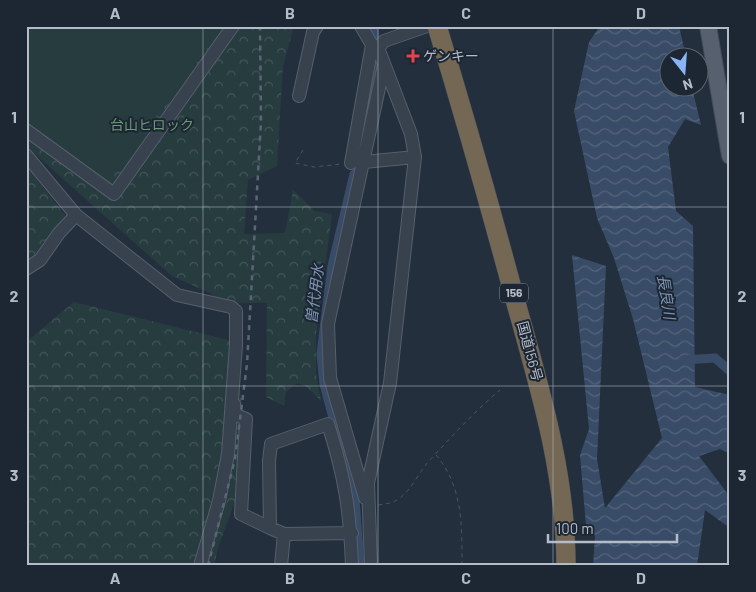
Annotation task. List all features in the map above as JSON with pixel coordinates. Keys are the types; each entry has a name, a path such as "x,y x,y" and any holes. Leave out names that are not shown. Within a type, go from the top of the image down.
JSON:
{"highway":[{"name":"国道156号","path":"437,26 476,158 550,428 561,489 566,566"}],"main road":[{"path":"708,26 730,156"}],"street":[{"path":"26,130 114,194 233,26"},
{"path":"299,96 312,32 317,26"},
{"path":"361,26 375,46 384,65 411,134 415,157 390,383 372,460 361,563"},
{"path":"375,46 384,41 428,26"},
{"path":"368,504 336,402 328,351 329,313 357,163 375,46"},
{"path":"357,163 384,65"},
{"path":"26,155 76,215 177,295 231,307 236,311 232,396 226,463 219,501 200,566"},
{"path":"357,163 415,157"},
{"path":"26,269 40,260 58,233 76,215"},
{"path":"232,396 236,416 246,419 241,514 246,519 284,534 352,533"},
{"path":"270,528 268,461 270,444 328,424 346,486 352,533 361,563"},
{"path":"281,566 284,534"}],"path":[{"path":"303,150 295,162 303,166 357,163"},
{"path":"368,504 386,504 401,497 462,424 500,390"},
{"path":"436,455 449,472 455,485 461,518 462,566"}],"green space":[{"name":"台山ヒロック","path":"26,26 294,26 283,66 277,166 248,180 244,234 285,233 293,190 315,211 332,214 316,335 316,374 321,401 307,387 297,383 286,392 284,406 266,397 267,303 239,303 239,306 212,302 212,294 172,276 26,146"},
{"path":"33,26 220,26 222,28 105,184 26,125 26,35"},
{"path":"26,166 73,225 26,263"},
{"path":"74,302 232,341 251,457 218,548 214,566 26,566 26,342"}],"water":[{"name":"長良川","path":"600,26 679,26 684,48 658,48 658,98 694,98 701,125 685,119 668,147 676,211 693,226 695,387 730,395 730,454 720,449 699,456 730,497 730,528 705,510 697,566 593,566 595,536 586,526 580,455 589,429 572,255 606,266 597,459 605,508 662,438 633,319 614,258 597,218 574,111 589,42"}],"waterway":[{"name":"曽代用水","path":"374,26 374,48"},
{"name":"曽代用水","path":"360,149 373,86 374,61"},
{"name":"曽代用水","path":"354,174 332,266 321,354 324,384 355,499 360,566"},
{"path":"683,360 715,358 730,371"}],"railway":[{"path":"208,566 235,459 247,364 261,122 260,26"}],"place":[{"name":"ゲンキー","path":"413,56"}]}
